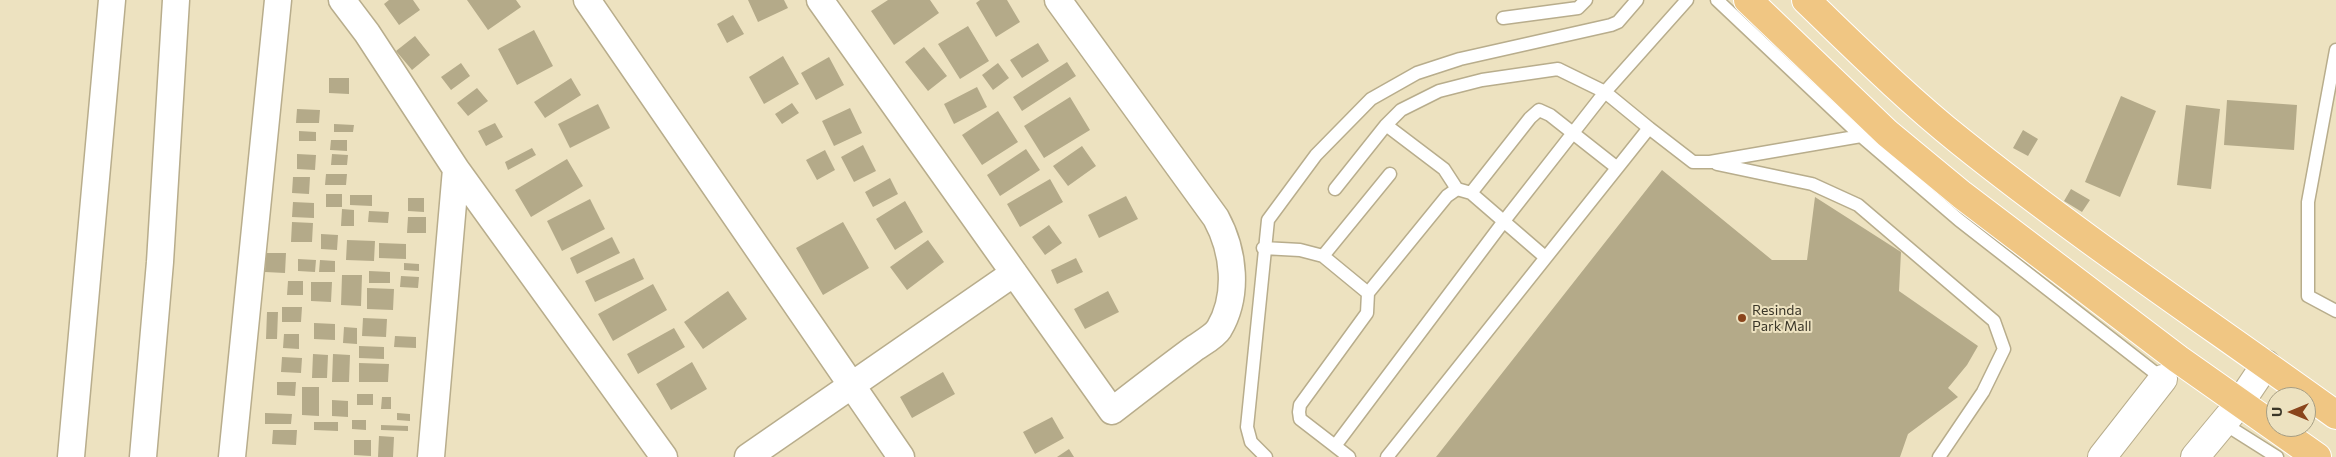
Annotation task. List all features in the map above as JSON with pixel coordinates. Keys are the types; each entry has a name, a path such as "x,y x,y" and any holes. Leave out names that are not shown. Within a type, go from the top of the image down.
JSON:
{"main road":[{"path":"1748,0 1887,132 2231,413 2317,457"},
{"path":"1806,0 1885,76 1959,140 2073,228 2336,414"}],"street":[{"path":"71,457 112,0"},
{"path":"143,457 160,262 176,0"},
{"path":"232,457 278,0"},
{"path":"342,0 367,33 456,169 664,457"},
{"path":"587,0 901,457"},
{"path":"823,1 1112,411 1218,330 1227,310 1232,285 1230,255 1226,237 1216,218 1058,0"},
{"path":"431,457 456,169"},
{"path":"748,457 1014,273"},
{"path":"2195,457 2231,413 2266,364"},
{"path":"2102,457 2163,379"}],"lane":[{"path":"1503,18 1578,8 1586,0"},
{"path":"1266,457 1250,442 1247,427 1263,248 1268,220 1316,155 1371,99 1417,73 1460,59 1611,25 1618,22 1637,0"},
{"path":"1335,446 1504,221 1605,92 1687,0"},
{"path":"1718,0 1862,136 1959,220 2163,379"},
{"path":"2336,50 2308,202 2308,296 2336,311"},
{"path":"1335,189 1386,125 1401,110 1439,91 1509,75 1558,69 1605,92 1693,162 1710,162 1862,136"},
{"path":"1471,193 1538,110 1550,115 1616,168"},
{"path":"1386,125 1444,169 1457,189 1471,193 1545,257"},
{"path":"1387,457 1649,128"},
{"path":"1710,162 1812,184 1858,205 1994,321 2004,350 1983,392 1939,457"},
{"path":"1323,256 1390,174"},
{"path":"1349,457 1300,419 1300,405 1368,313 1368,293 1432,213 1447,196 1457,189"},
{"path":"1263,248 1300,250 1323,256 1368,293"},
{"path":"2231,413 2277,457"}],"building":[{"path":"389,0 413,0 420,10 399,25 384,4"},
{"path":"467,0 516,0 521,7 488,30"},
{"path":"748,0 784,0 788,8 758,22"},
{"path":"888,0 930,0 939,13 894,45 871,11"},
{"path":"980,0 1007,0 1020,22 996,37 976,3"},
{"path":"733,15 744,34 727,43 717,24"},
{"path":"968,26 989,61 960,79 938,44"},
{"path":"534,30 553,66 517,85 498,49"},
{"path":"415,36 430,55 412,70 396,51"},
{"path":"1038,43 1049,61 1022,78 1010,60"},
{"path":"924,47 947,76 928,91 905,62"},
{"path":"783,56 799,84 764,104 749,77"},
{"path":"829,57 844,85 816,100 801,73"},
{"path":"1067,62 1076,76 1022,111 1013,97"},
{"path":"461,63 470,76 451,90 441,77"},
{"path":"998,63 1009,78 993,90 982,75"},
{"path":"329,78 349,78 349,94 329,93"},
{"path":"571,78 581,95 545,118 534,102"},
{"path":"977,87 987,107 954,124 944,104"},
{"path":"477,88 488,101 468,116 457,103"},
{"path":"2121,96 2156,111 2120,197 2085,182"},
{"path":"1070,97 1090,130 1044,158 1024,126"},
{"path":"2227,100 2297,105 2294,150 2224,145"},
{"path":"792,103 799,113 782,124 775,114"},
{"path":"598,104 610,128 570,148 558,124"},
{"path":"2186,105 2220,109 2211,189 2177,185"},
{"path":"850,108 862,133 834,146 822,121"},
{"path":"297,109 320,110 319,123 296,123"},
{"path":"998,111 1018,142 982,165 962,135"},
{"path":"495,123 503,137 486,146 478,131"},
{"path":"334,124 354,125 353,132 334,132"},
{"path":"2023,130 2038,139 2028,156 2013,148"},
{"path":"299,131 316,132 316,141 299,141"},
{"path":"331,140 347,140 347,151 330,150"},
{"path":"863,145 876,171 854,182 841,157"},
{"path":"1082,146 1096,166 1068,186 1053,166"},
{"path":"532,148 536,155 508,170 505,162"},
{"path":"1026,149 1040,170 1000,196 987,175"},
{"path":"825,150 835,170 817,180 806,160"},
{"path":"297,154 316,155 315,170 297,169"},
{"path":"332,154 348,155 347,165 331,165"},
{"path":"567,159 583,186 531,217 515,190"},
{"name":"Resinda Park Mall","path":"1662,170 1772,260 1807,260 1815,197 1901,252 1899,291 1978,346 1967,365 1948,388 1958,397 1908,434 1900,457 1436,457"},
{"path":"326,174 347,174 346,185 325,185"},
{"path":"293,177 310,177 309,194 292,193"},
{"path":"890,178 898,194 873,207 865,192"},
{"path":"1050,179 1063,202 1020,227 1007,204"},
{"path":"2071,189 2090,200 2082,212 2064,201"},
{"path":"326,194 342,194 342,207 326,207"},
{"path":"350,195 372,195 372,206 350,205"},
{"path":"1126,196 1138,219 1099,238 1088,215"},
{"path":"408,198 424,198 424,212 408,211"},
{"path":"590,199 605,229 562,251 547,221"},
{"path":"905,201 923,232 895,250 876,219"},
{"path":"293,202 314,203 314,218 292,217"},
{"path":"342,209 354,210 354,226 341,226"},
{"path":"369,211 389,212 388,223 368,222"},
{"path":"408,217 426,217 426,233 407,233"},
{"path":"292,222 313,223 312,242 291,242"},
{"path":"843,222 869,268 823,295 796,248"},
{"path":"1049,225 1062,243 1045,255 1032,237"},
{"path":"321,234 338,235 337,250 321,249"},
{"path":"612,237 620,253 577,274 570,258"},
{"path":"347,240 375,241 374,261 346,260"},
{"path":"928,240 944,262 907,290 890,267"},
{"path":"379,243 406,244 406,259 379,258"},
{"path":"266,253 286,253 285,273 265,272"},
{"path":"634,258 644,279 595,302 585,281"},
{"path":"1076,258 1083,272 1057,284 1051,270"},
{"path":"298,259 316,260 315,272 298,271"},
{"path":"320,260 335,261 335,272 319,272"},
{"path":"404,263 419,264 419,271 404,270"},
{"path":"369,271 390,272 390,283 369,283"},
{"path":"342,275 362,275 361,306 341,305"},
{"path":"401,276 419,277 418,288 400,287"},
{"path":"288,281 303,281 303,295 287,295"},
{"path":"311,282 332,282 331,302 311,301"},
{"path":"653,284 667,310 613,341 598,314"},
{"path":"367,288 394,289 393,310 367,309"},
{"path":"728,291 747,319 703,349 684,322"},
{"path":"1108,291 1119,312 1085,329 1074,309"},
{"path":"282,307 302,307 301,322 282,322"},
{"path":"267,312 278,312 277,339 266,339"},
{"path":"363,318 387,319 386,337 362,336"},
{"path":"314,323 335,324 335,340 314,339"},
{"path":"344,327 357,328 357,344 343,343"},
{"path":"674,328 685,347 638,374 627,354"},
{"path":"284,334 299,334 299,349 283,348"},
{"path":"395,336 416,337 416,348 394,347"},
{"path":"359,346 384,347 384,359 359,358"},
{"path":"313,354 328,355 327,378 312,378"},
{"path":"333,354 350,355 349,382 332,382"},
{"path":"282,357 302,358 301,373 281,372"},
{"path":"692,362 707,389 671,410 656,384"},
{"path":"359,363 389,364 388,382 359,382"},
{"path":"943,372 955,394 912,418 900,397"},
{"path":"277,382 296,382 295,396 277,395"},
{"path":"302,387 319,387 319,416 302,415"},
{"path":"357,394 373,394 373,405 357,405"},
{"path":"382,397 391,397 391,409 381,409"},
{"path":"332,400 348,401 348,417 332,416"},
{"path":"265,413 292,414 291,424 265,424"},
{"path":"397,413 410,414 410,421 397,420"},
{"path":"1052,417 1064,438 1035,454 1023,432"},
{"path":"352,420 366,420 366,430 352,429"},
{"path":"314,422 338,422 338,431 314,430"},
{"path":"381,425 408,426 408,431 381,430"},
{"path":"273,430 297,430 296,445 272,444"},
{"path":"379,436 394,437 393,457 378,457"},
{"path":"354,440 371,440 371,456 354,455"},
{"path":"1069,449 1074,457 1057,457"}],"place":[{"name":"Resinda Park Mall","path":"1742,318"}]}
